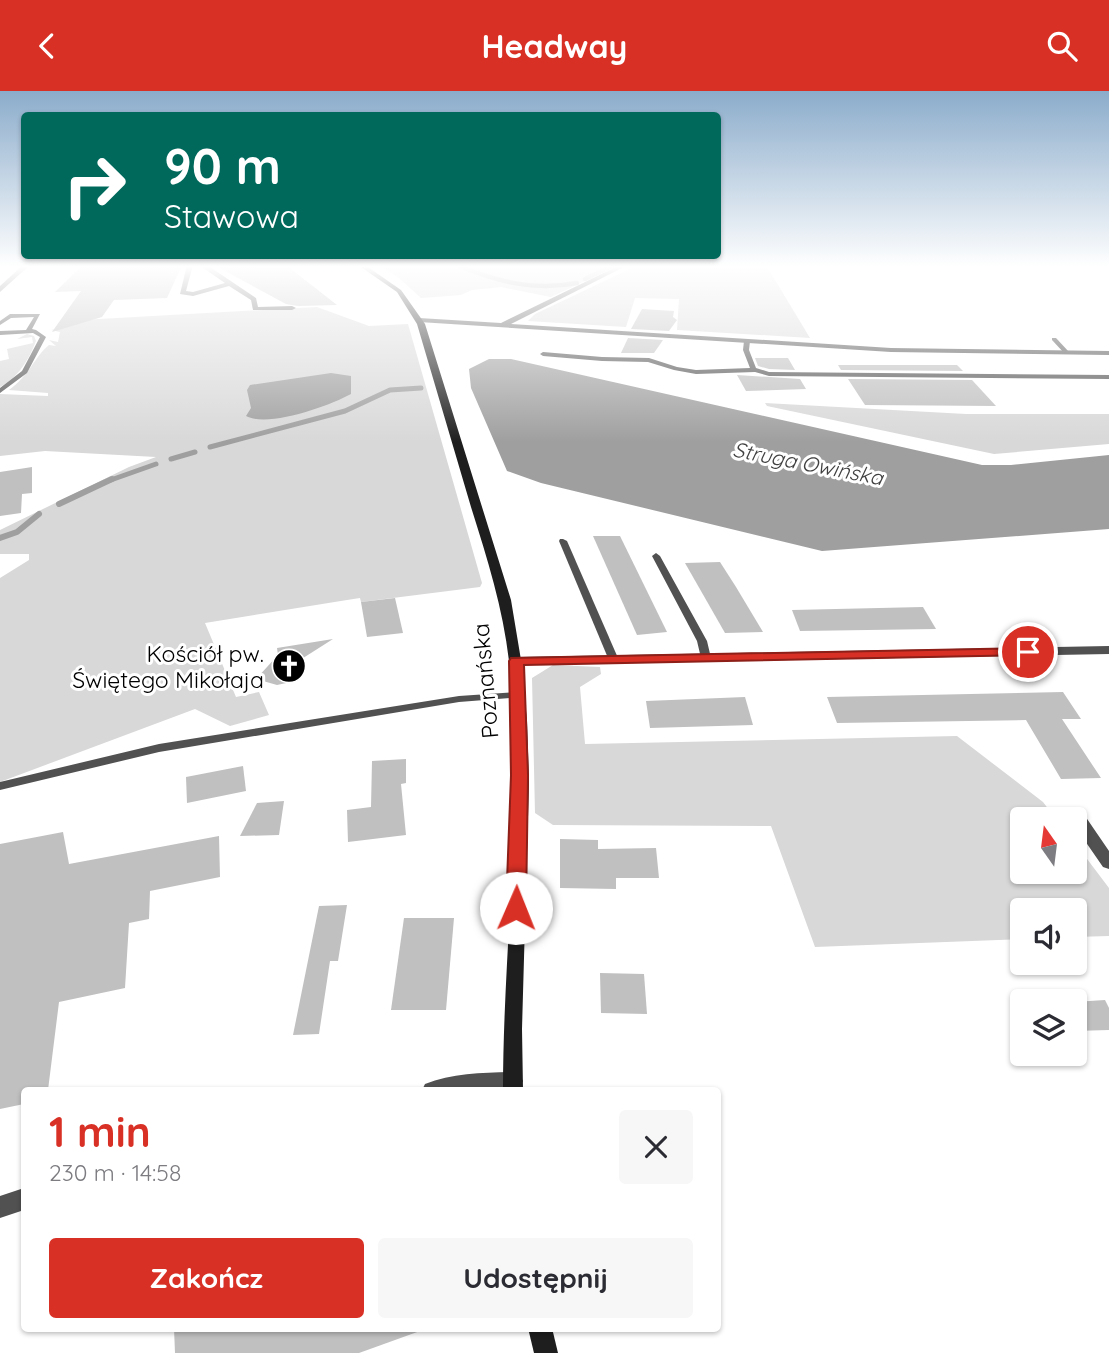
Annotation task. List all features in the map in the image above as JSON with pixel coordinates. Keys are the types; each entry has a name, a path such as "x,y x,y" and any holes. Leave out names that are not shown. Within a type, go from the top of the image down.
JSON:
{"main road":[{"name":"Poznańska","path":"421,325 505,600 516,661 520,775 513,1086"},
{"path":"541,1332 546,1353"}],"street":[{"path":"500,326 504,324"},
{"path":"421,325 500,326 954,353 1109,353"},
{"path":"516,661 1109,650"},
{"path":"1087,831 1109,863"},
{"path":"450,1087 474,1083 513,1086"},
{"path":"0,1207 21,1200"}],"lane":[{"path":"27,331 32,324"},
{"path":"0,333 27,331 42,334 42,343 25,372 0,390"},
{"path":"1055,339 1067,353"},
{"path":"747,341 746,349 754,370"},
{"path":"543,354 654,360 676,369 695,372 754,370 773,374 1109,377"},
{"path":"563,541 613,658"},
{"path":"656,557 702,641 706,657"},
{"path":"1,786 159,748 459,699 519,695"}],"shaded area":[{"path":"63,324 408,324 482,583 480,587 361,602 360,598 205,623 236,697 259,692 269,715 230,726 195,709 0,782 0,578 29,560 29,554 0,554 0,530 129,467 156,457 45,451 0,456 0,394 48,396 48,393 9,390 22,379 49,345 56,346 49,340 58,342 60,332 51,330 62,328"},
{"path":"575,324 627,324 626,327"},
{"path":"677,324 801,324 810,338 677,330"},
{"path":"27,334 34,336 36,341 30,354 18,373 0,387 0,361 9,359 7,349 33,343 32,337 17,339"},
{"path":"765,403 966,414 1109,414 1109,444 994,454 767,406"},
{"path":"553,665 600,667 601,674 580,687 585,744 957,736 1047,807 1010,807 1010,884 1087,884 1087,859 1109,888 1109,936 1087,937 1087,898 1010,898 1010,939 815,947 771,826 553,825 535,813 532,678"}],"water":[{"path":"489,359 511,359 982,465 1011,465 1109,455 1109,529 822,551 541,483 507,471 471,388 469,369"},
{"path":"331,373 351,376 351,394 298,414 269,419 246,416 251,408 247,390 250,385"}],"building":[{"path":"58,324 79,324 52,332"},
{"path":"634,324 674,324 669,331 631,329"},
{"path":"628,338 663,340 654,353 621,353"},
{"path":"755,358 788,358 795,370 758,366"},
{"path":"838,365 957,365 963,371 841,370"},
{"path":"737,375 800,379 806,389 746,391"},
{"path":"848,379 972,380 996,406 865,405"},
{"path":"32,467 32,493 22,494 21,513 0,516 0,472"},
{"path":"593,536 620,536 667,632 637,635"},
{"path":"720,562 763,632 725,633 685,563"},
{"path":"395,598 403,633 367,637 361,602"},
{"path":"923,607 936,629 800,631 792,610"},
{"name":"Kościół pw. Świętego Mikołaja","path":"333,639 289,667 291,682 277,685 256,679 278,655 277,648"},
{"path":"1063,692 1081,719 1062,719 1101,778 1061,779 1026,720 837,723 827,697"},
{"path":"745,697 753,725 650,728 646,701"},
{"path":"406,759 406,783 401,784 406,835 348,842 347,810 371,807 372,761"},
{"path":"243,766 246,791 187,803 186,777"},
{"path":"284,801 279,835 240,836 257,803"},
{"path":"63,832 69,864 219,836 220,877 150,891 149,919 129,923 125,988 59,1002 48,1087 21,1087 21,1105 0,1109 0,844"},
{"path":"560,839 598,840 598,849 656,848 659,878 616,878 616,889 560,888"},
{"path":"347,905 338,961 330,961 319,1034 293,1035 319,906"},
{"path":"404,918 454,918 446,1010 391,1010"},
{"path":"600,973 644,974 647,1014 601,1013"},
{"path":"1105,1000 1109,1008 1109,1030 1087,1031 1087,1001"},
{"path":"174,1332 417,1332 359,1353 175,1353"}],"waterway":[{"name":"Struga Owińska","path":"210,447 345,411 390,390 421,388"},
{"name":"Struga Owińska","path":"171,459 195,452"},
{"name":"Struga Owińska","path":"108,481 156,464"},
{"name":"Struga Owińska","path":"59,504 112,479"},
{"name":"Struga Owińska","path":"0,538 17,532 39,514"}],"place":[{"name":"Kościół pw. Świętego Mikołaja","path":"289,666"}],"route":[{"path":"516,908 520,775 516,661 1028,652"}]}
